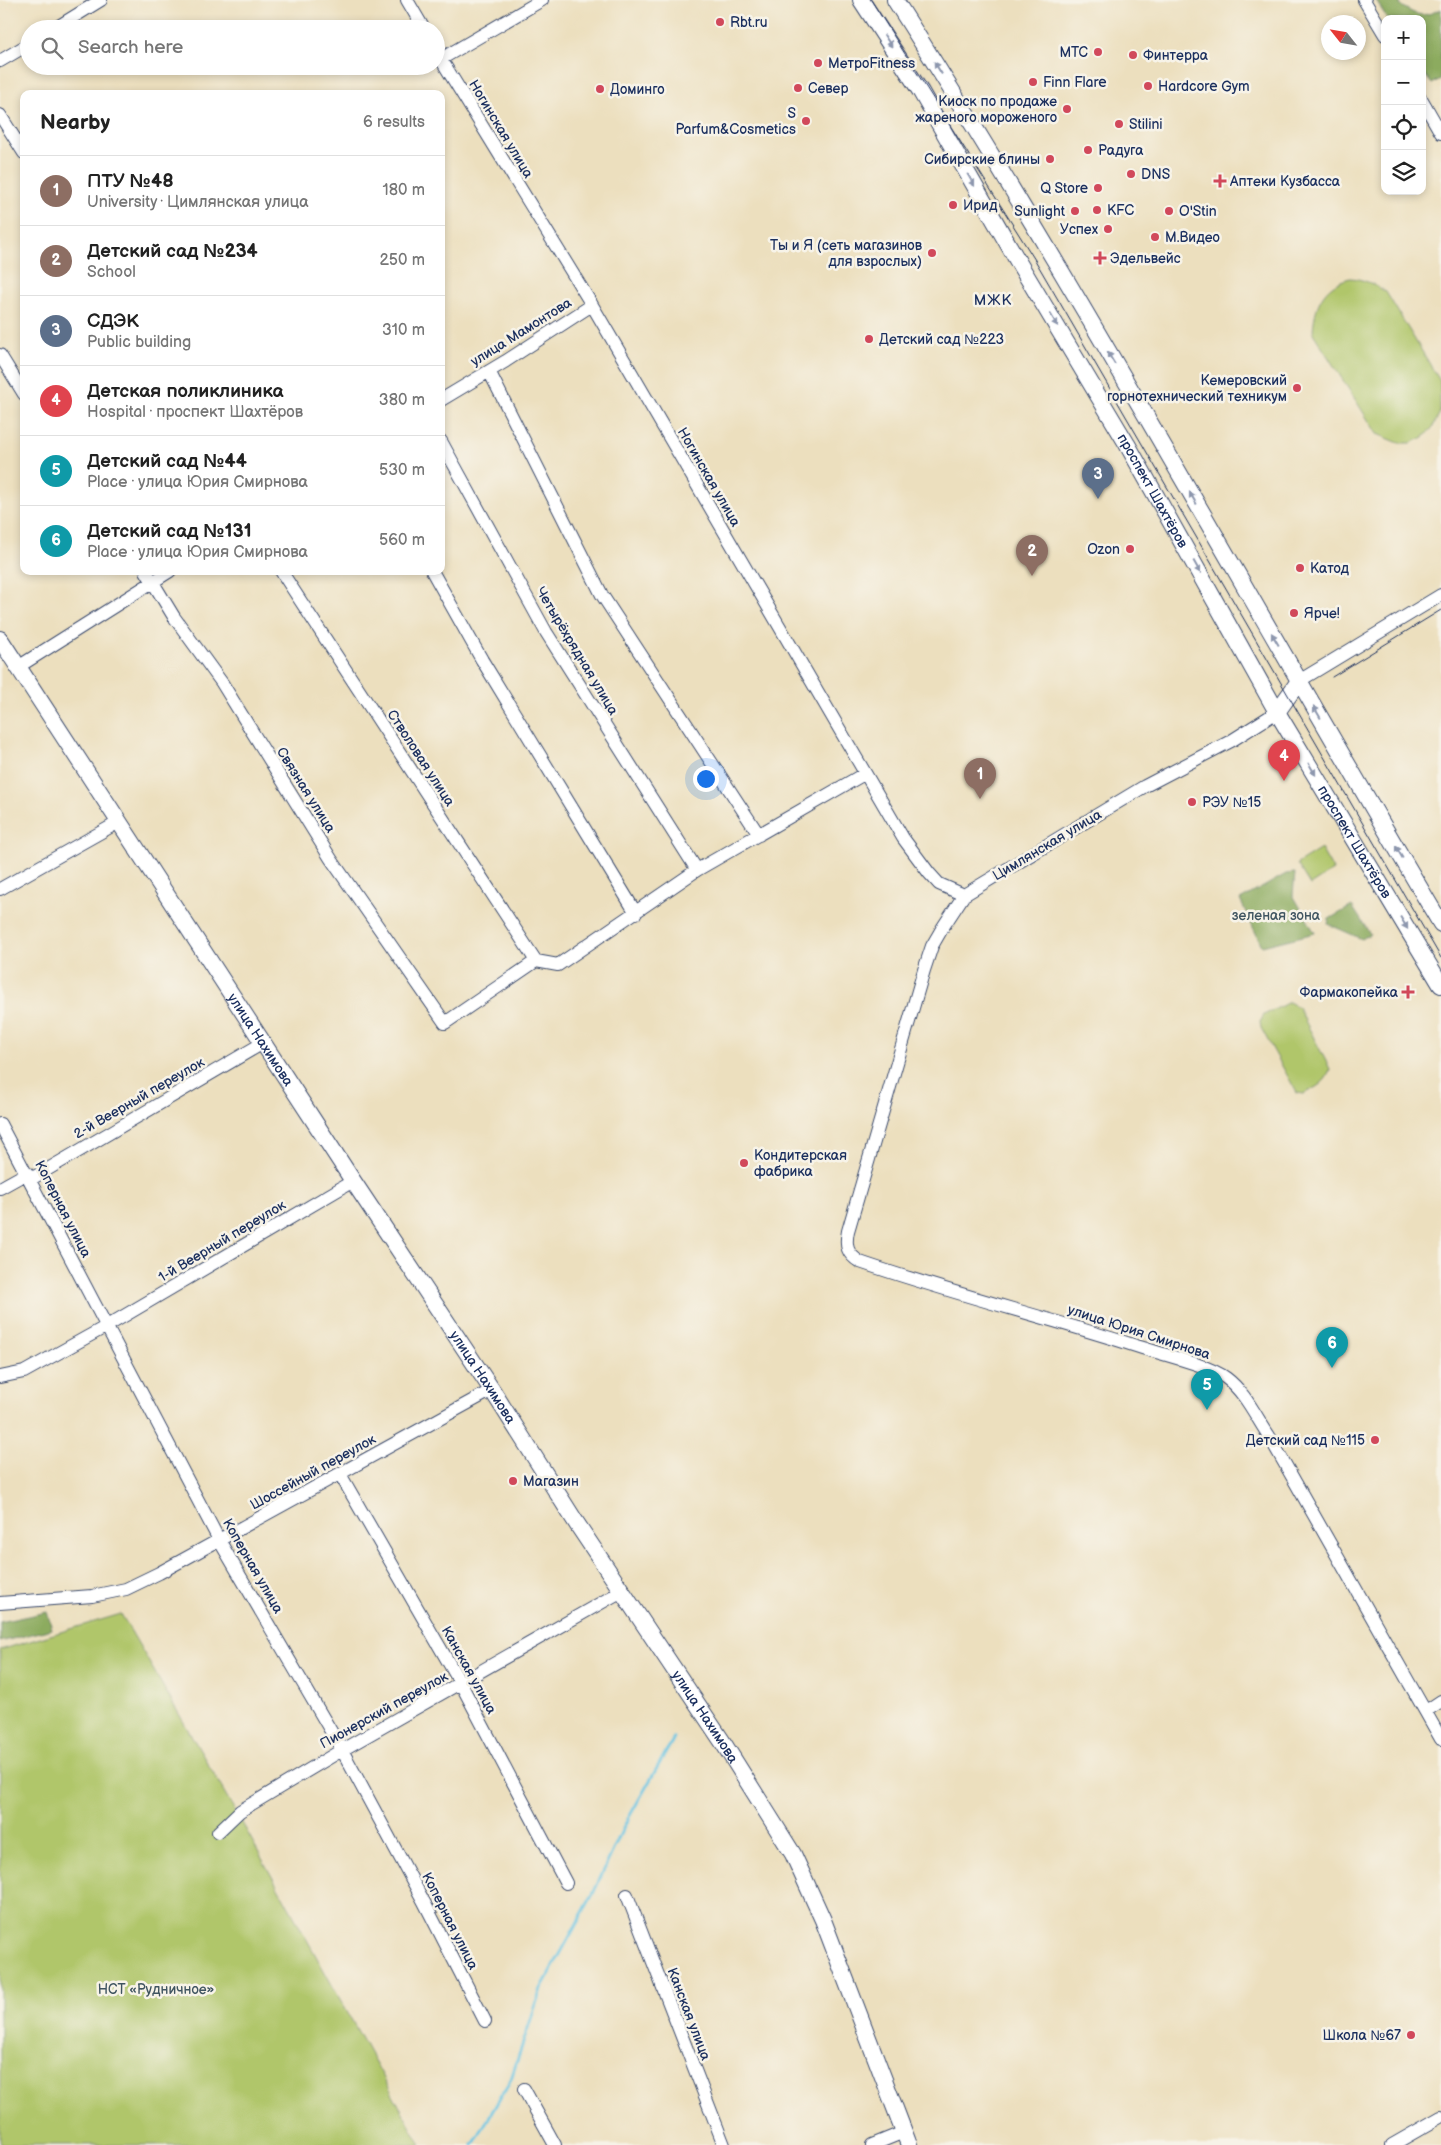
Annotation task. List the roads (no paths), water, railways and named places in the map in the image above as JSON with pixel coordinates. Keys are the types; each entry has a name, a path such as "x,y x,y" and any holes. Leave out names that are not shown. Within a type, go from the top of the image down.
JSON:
{"main road":[{"name":"проспект Шахтёров","path":"862,0 921,92 1020,265 1127,444 1277,712 1441,985"},
{"path":"895,0 952,90 1112,359 1441,924"},
{"name":"улица Нахимова","path":"0,639 722,1741 793,1854 823,1920 906,2138"},
{"name":"Цимлянская улица","path":"1277,712 1299,681"}],"street":[{"path":"69,20 101,0"},
{"path":"407,0 419,20"},
{"path":"445,52 542,0"},
{"path":"1364,0 1381,28"},
{"path":"0,61 20,49"},
{"name":"Ногинская улица","path":"445,65 592,305 903,838 939,884 964,895"},
{"path":"1425,105 1441,133"},
{"path":"0,115 20,147"},
{"name":"улица Мамонтова","path":"445,398 592,305"},
{"path":"0,355 20,388"},
{"path":"489,371 602,595 759,835"},
{"name":"Четырёхрядная улица","path":"445,448 546,632 697,870"},
{"name":"Стволовая улица","path":"284,575 536,961"},
{"path":"434,575 482,660 636,913"},
{"path":"18,667 149,577"},
{"name":"Связная улица","path":"149,577 174,617 222,683 331,859 445,1023 536,961"},
{"name":"Цимлянская улица","path":"1299,681 1441,595"},
{"name":"Цимлянская улица","path":"846,1246 848,1231 932,946 964,895 1145,786 1231,741 1277,712"},
{"path":"536,961 558,965 697,870 864,774"},
{"path":"0,889 119,822"},
{"name":"2-й Веерный переулок","path":"0,1188 29,1176 263,1043"},
{"name":"Коперная улица","path":"0,1124 219,1540 342,1750 424,1902 485,2021"},
{"name":"1-й Веерный переулок","path":"0,1377 24,1372 106,1326 353,1180"},
{"name":"улица Юрия Смирнова","path":"846,1246 853,1258 869,1265 1184,1361 1226,1378 1241,1394 1269,1436 1441,1739"},
{"name":"Шоссейный переулок","path":"0,1603 92,1596 126,1589 492,1390"},
{"name":"Канская улица","path":"340,1474 461,1684 566,1883"},
{"name":"Пионерский переулок","path":"218,1832 240,1812 342,1750 622,1591"},
{"path":"1426,1711 1441,1701"},
{"name":"Канская улица","path":"626,1894 724,2145"},
{"path":"524,2089 555,2145"},
{"path":"1392,2145 1441,2117"},
{"path":"872,2145 906,2138"}],"waterway":[{"path":"473,2145 511,2079 541,1989 593,1894 624,1826 674,1738"}],"tram line":[{"path":"871,0 1035,260 1441,958"},
{"path":"1332,677 1441,610"}],"place":[{"name":"Rbt.ru","path":"720,22"},
{"name":"МТС","path":"1098,52"},
{"name":"Финтерра","path":"1133,55"},
{"name":"МетроFitness","path":"818,63"},
{"name":"Finn Flare","path":"1033,82"},
{"name":"Hardcore Gym","path":"1148,86"},
{"name":"Север","path":"798,88"},
{"name":"Доминго","path":"600,89"},
{"name":"Киоск по продаже жареного мороженого","path":"1067,109"},
{"name":"S Parfum&Cosmetics","path":"806,121"},
{"name":"Stilini","path":"1119,124"},
{"name":"Радуга","path":"1088,150"},
{"name":"Сибирские блины","path":"1050,159"},
{"name":"DNS","path":"1131,174"},
{"name":"Аптеки Кузбасса","path":"1220,181"},
{"name":"Q Store","path":"1098,188"},
{"name":"Ирид","path":"953,205"},
{"name":"KFC","path":"1097,210"},
{"name":"Sunlight","path":"1075,211"},
{"name":"O'Stin","path":"1169,211"},
{"name":"Успех","path":"1108,229"},
{"name":"М.Видео","path":"1155,237"},
{"name":"Ты и Я (сеть магазинов для взрослых)","path":"932,253"},
{"name":"Эдельвейс","path":"1100,258"},
{"name":"Детский сад №223","path":"869,339"},
{"name":"Кемеровский горнотехнический техникум","path":"1297,388"},
{"name":"СДЭК","path":"1098,499"},
{"name":"Ozon","path":"1130,549"},
{"name":"Катод","path":"1300,568"},
{"name":"Детский сад №234","path":"1032,576"},
{"name":"Ярче!","path":"1294,613"},
{"name":"Детская поликлиника","path":"1284,781"},
{"name":"ПТУ №48","path":"980,799"},
{"name":"РЭУ №15","path":"1192,802"},
{"name":"Фармакопейка","path":"1408,992"},
{"name":"Кондитерская фабрика","path":"744,1163"},
{"name":"Детский сад №131","path":"1332,1368"},
{"name":"Детский сад №44","path":"1207,1410"},
{"name":"Детский сад №115","path":"1375,1440"},
{"name":"Магазин","path":"513,1481"},
{"name":"Школа №67","path":"1411,2035"}],"district":[{"name":"МЖК","path":"993,300"}],"park label":[{"name":"зеленая зона","path":"1276,915"},
{"name":"НСТ «Рудничное»","path":"156,1989"}]}
